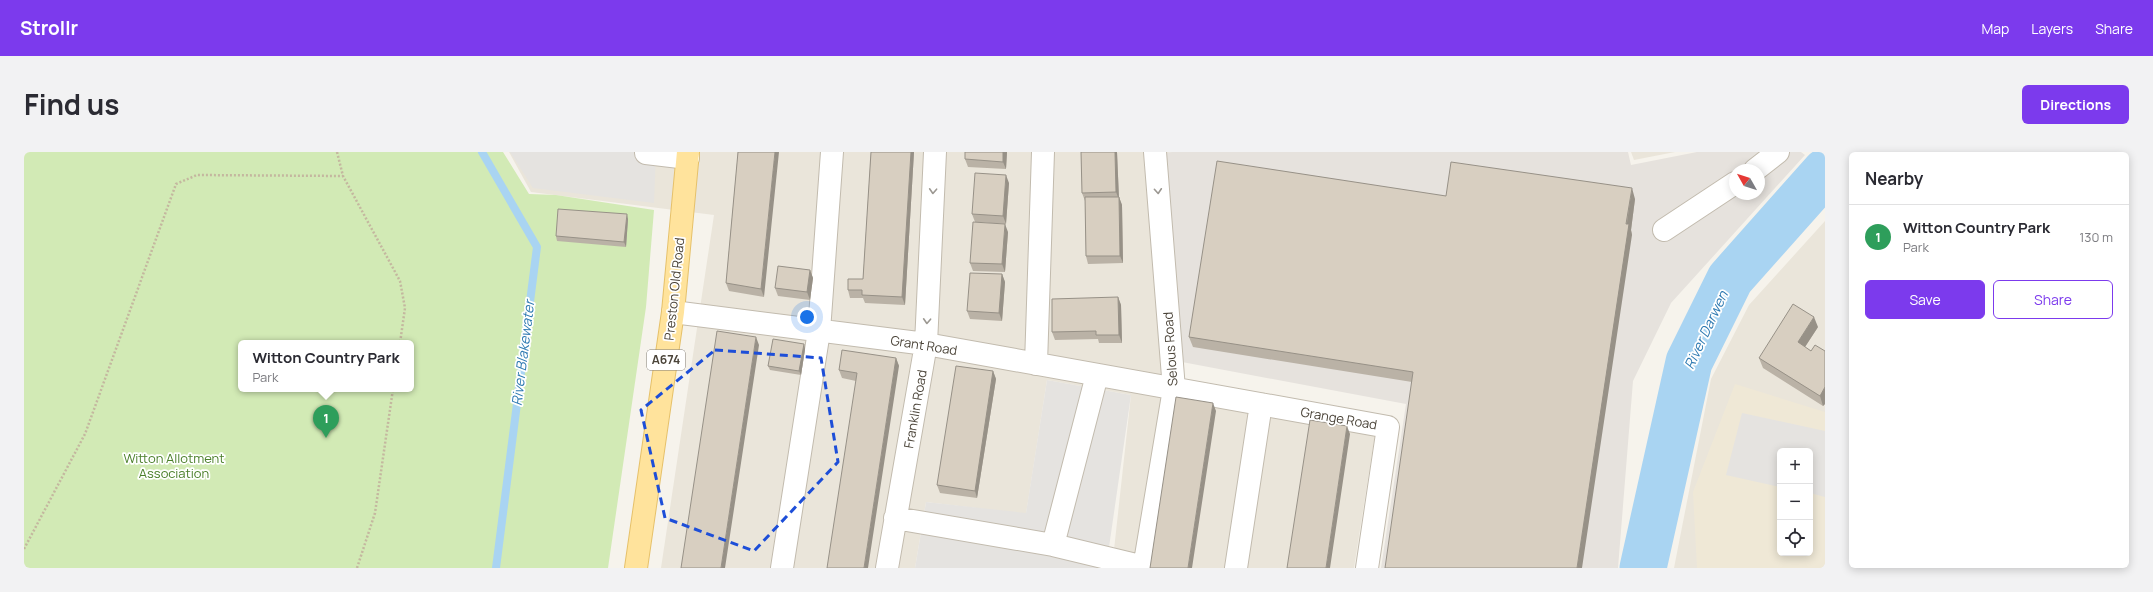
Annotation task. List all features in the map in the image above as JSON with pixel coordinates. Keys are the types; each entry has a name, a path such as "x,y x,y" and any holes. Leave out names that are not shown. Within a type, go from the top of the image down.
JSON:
{"main road":[{"name":"Preston Old Road","path":"636,568 673,312 688,155"}],"street":[{"path":"782,568 819,331 832,152"},
{"name":"Franklin Road","path":"887,568 926,344 935,152"},
{"path":"1036,364 1043,152"},
{"name":"Selous Road","path":"1144,568 1174,389 1156,152"},
{"path":"1763,164 1778,152"},
{"path":"646,153 688,155"},
{"path":"1664,230 1729,187"},
{"name":"Grant Road","path":"673,312 926,344 1174,389"},
{"path":"1053,545 1097,375"},
{"name":"Grange Road","path":"1174,389 1388,427 1366,568"},
{"path":"1236,568 1261,404"},
{"path":"896,518 1053,545 1144,568"}],"path":[{"path":"337,152 343,176 400,281 405,308 400,340"},
{"path":"24,549 85,434 176,184 197,175 343,176"},
{"path":"357,568 375,513 393,392"}],"highlighted area":[{"path":"715,350 821,358 838,462 754,551 665,518 641,410"}],"shaded area":[{"path":"509,152 1172,152 1148,157 1162,379 1375,434 1354,568 1112,568 1131,395 1047,380 1026,514 926,502 915,568 661,568 714,215 531,192"},
{"path":"510,152 656,152 654,203 533,188"},
{"path":"1628,152 1631,165 1697,152 1801,152 1805,155 1765,199 1765,164 1729,164 1729,200 1764,200 1671,303 1633,381 1618,568 1381,568 1406,404 1182,362 1166,153"},
{"path":"1631,152 1675,152 1634,160"},
{"path":"1825,221 1825,568 1674,568 1711,379 1749,305"},
{"path":"1047,380 1131,395 1106,568 915,568 926,502 1026,513"},
{"path":"1735,384 1825,412 1825,568 1697,568 1693,492"},
{"path":"1742,413 1825,431 1825,497 1813,494 1813,448 1777,448 1777,486 1726,475"}],"green space":[{"name":"Witton Allotment Association","path":"24,152 503,152 529,194 556,195 654,210 646,307 608,568 24,568"}],"building":[{"path":"738,152 775,152 761,289 726,283"},
{"path":"871,152 911,152 902,297 862,295 862,290 848,290 848,279 863,279"},
{"path":"965,152 1003,152 1003,162 965,159"},
{"path":"1081,152 1115,152 1116,192 1082,193"},
{"path":"1217,161 1446,196 1451,162 1632,188 1626,224 1629,224 1577,568 1385,568 1413,372 1189,337"},
{"path":"975,173 1006,175 1003,216 972,214"},
{"path":"1085,197 1119,197 1120,256 1086,256"},
{"path":"558,209 627,214 624,242 556,236"},
{"path":"973,222 1005,224 1002,264 970,263"},
{"path":"778,266 810,270 807,292 775,288"},
{"path":"970,273 1002,274 999,313 967,311"},
{"path":"1118,297 1119,335 1096,335 1096,331 1052,332 1052,299"},
{"path":"1793,304 1814,317 1798,342 1811,351 1815,345 1825,351 1825,387 1820,396 1759,358"},
{"path":"717,331 756,337 721,568 681,568"},
{"path":"773,339 804,344 799,371 768,366"},
{"path":"842,350 896,358 864,568 827,568 857,373 839,370"},
{"path":"956,366 993,371 975,491 937,485"},
{"path":"1176,397 1213,403 1188,568 1150,568"},
{"path":"1310,420 1347,426 1326,568 1287,568"}],"waterway":[{"name":"River Blakewater","path":"482,152 537,247 496,568"},
{"name":"River Darwen","path":"1643,568 1689,362 1730,279 1825,172"}],"place":[{"name":"Witton Country Park","path":"326,438"}]}
